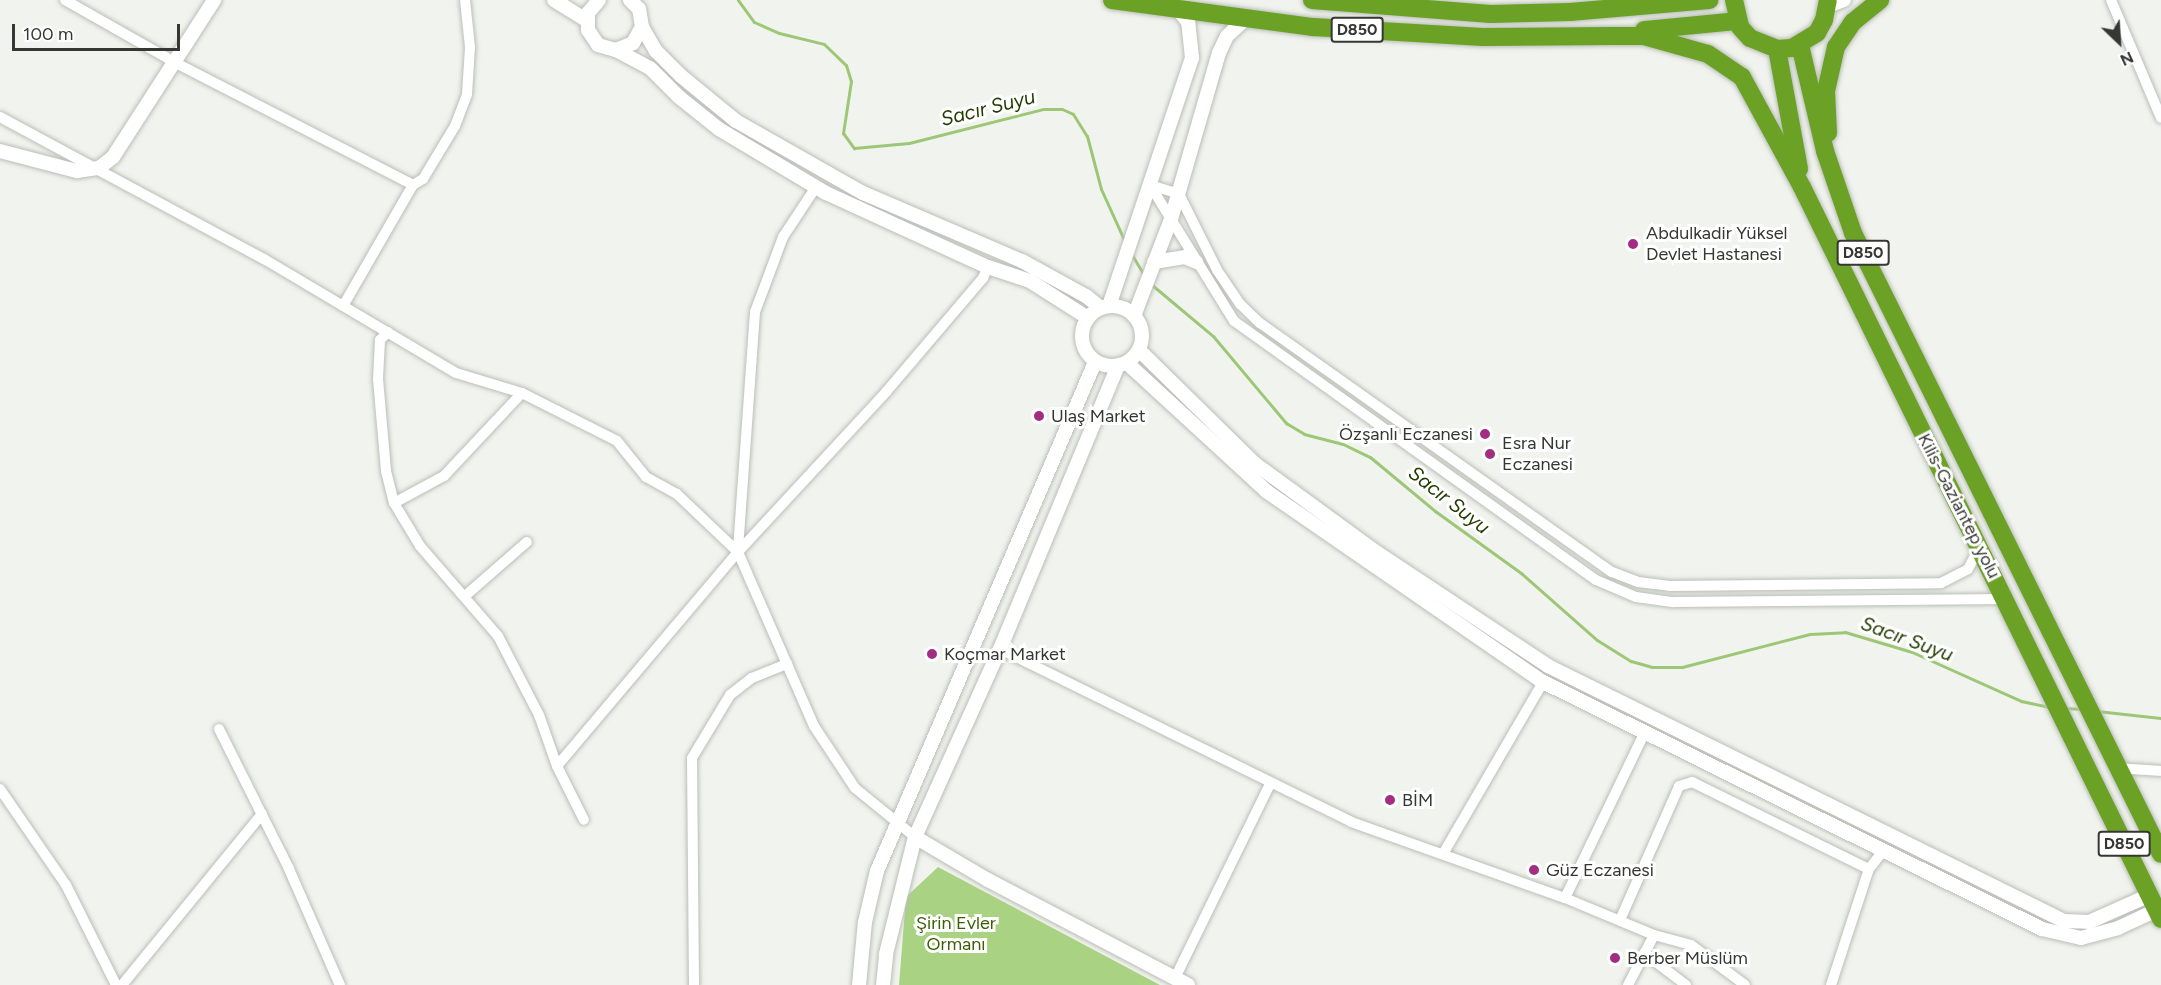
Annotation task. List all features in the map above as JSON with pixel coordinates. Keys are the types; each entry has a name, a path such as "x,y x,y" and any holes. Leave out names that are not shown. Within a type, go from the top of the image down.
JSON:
{"highway":[{"name":"D850","path":"1112,0 1313,27 1483,38 1603,34 1738,21"},
{"name":"D850","path":"1312,0 1490,14 1624,8 1709,0"},
{"path":"1624,8 1652,0"},
{"path":"1734,0 1738,21 1750,38 1777,49 1800,45 1817,33 1833,2"},
{"path":"1828,159 1829,69 1836,46 1853,22 1880,0"},
{"name":"Kilis-Gaziantep yolu","path":"1603,34 1668,40 1707,54 1742,77 1755,95 2006,599 2086,770 2156,908"},
{"name":"Kilis-Gaziantep yolu","path":"1800,45 1828,159 1853,233 2161,854"},
{"path":"1777,49 1802,187"}],"street":[{"path":"65,0 174,62 413,185"},
{"path":"0,151 77,171 99,168 113,157 214,0"},
{"path":"344,306 413,185 423,179 455,126 466,94 470,48 465,0"},
{"path":"554,0 587,21 598,45 616,50 650,68 679,98 719,129 816,187 988,267 1030,281 1088,318"},
{"path":"587,21 599,0"},
{"path":"2110,0 2161,118"},
{"path":"637,3 642,27 656,51 681,76 736,121 863,193 1022,261 1105,307"},
{"path":"1105,307 1121,270 1192,58 1188,22 1178,9"},
{"path":"1134,316 1171,219 1219,53 1227,36 1246,18"},
{"path":"616,50 633,43 642,27"},
{"path":"0,117 99,168 344,306 456,373 522,393 617,441 646,477 677,494 738,552 814,726 855,788 915,837 1188,985"},
{"path":"1150,185 1179,194 1217,270 1240,304 1260,323 1588,558 1638,582 1676,586 1941,583 1968,569 1979,547"},
{"path":"1150,185 1222,306 1256,338 1596,580 1636,597 1665,601 2006,599"},
{"path":"738,552 755,312 783,237 816,187"},
{"path":"1154,262 1185,257 1196,262"},
{"path":"557,766 738,552 886,392 983,278 988,267"},
{"path":"883,985 886,954 915,837 1000,649 1123,364 1139,350 1142,332 1134,316 1118,306 1105,307 1088,318 1082,336 1088,355 1095,362 1123,364 1266,491 1543,682 2042,929 2067,937 2098,935 2156,908"},
{"path":"388,332 380,340 378,378 386,471 393,503 420,546 498,636 539,715 557,766 584,820"},
{"path":"1139,350 1254,463 1376,552 1548,666 2064,921 2089,922 2156,908"},
{"path":"859,985 865,922 877,871 1095,362"},
{"path":"393,503 444,476 522,393"},
{"path":"465,596 527,542"},
{"path":"1665,601 1676,586"},
{"path":"1676,586 1692,602"},
{"path":"1000,649 1351,822 1565,898 1654,935 1691,945 1745,985"},
{"path":"694,985 692,758 730,695 752,678 788,664"},
{"path":"1443,854 1543,682"},
{"path":"219,729 262,814 340,985"},
{"path":"1565,898 1644,734"},
{"path":"2114,761 2161,771"},
{"path":"1620,920 1679,786 1692,782 1869,869"},
{"path":"1175,978 1270,784"},
{"path":"0,789 66,885 117,985"},
{"path":"122,985 262,814"},
{"path":"1831,985 1869,869 1883,851"},
{"path":"1628,985 1654,935"},
{"path":"1644,953 1686,985"}],"green space":[{"name":"Şirin Evler Ormanı","path":"938,867 1160,985 899,985 906,897"}],"waterway":[{"name":"Sacır Suyu","path":"738,0 754,22 779,33 824,44 846,65 851,81 843,133 854,148 909,143 1043,109 1062,109 1073,114 1087,136 1101,189 1126,244"},
{"name":"Sacır Suyu","path":"1132,255 1144,275"},
{"name":"Sacır Suyu","path":"1152,285 1213,336 1286,423 1304,434 1343,444 1370,457 1435,511 1521,573 1597,640 1631,661 1652,667 1682,667 1810,634 1845,632 1912,652 2021,701 2049,707"},
{"name":"Sacır Suyu","path":"2064,708 2082,709"},
{"name":"Sacır Suyu","path":"2097,711 2161,718"}],"place":[{"name":"Abdulkadir Yüksel Devlet Hastanesi","path":"1633,244"},
{"name":"Ulaş Market","path":"1039,416"},
{"name":"Özşanlı Eczanesi","path":"1485,434"},
{"name":"Esra Nur Eczanesi","path":"1490,454"},
{"name":"Koçmar Market","path":"932,654"},
{"name":"BİM","path":"1390,800"},
{"name":"Güz Eczanesi","path":"1534,870"},
{"name":"Berber Müslüm","path":"1615,958"}]}
